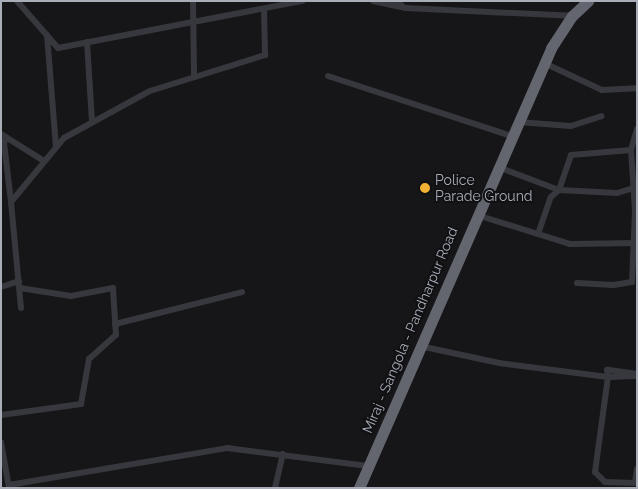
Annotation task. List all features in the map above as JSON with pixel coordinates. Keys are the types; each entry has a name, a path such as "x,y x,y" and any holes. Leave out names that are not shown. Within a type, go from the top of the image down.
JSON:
{"highway":[{"name":"Miraj - Sangola - Pandharpur Road","path":"358,488 544,63 572,16 588,1"}],"street":[{"path":"17,1 58,48 303,1"},
{"path":"193,1 195,22 194,77"},
{"path":"373,1 405,8 572,16"},
{"path":"396,1 405,8"},
{"path":"11,202 64,138 150,91 264,55 264,9"},
{"path":"47,35 56,147"},
{"path":"87,42 92,122"},
{"path":"544,63 602,90 637,88"},
{"path":"328,76 512,136"},
{"path":"518,122 571,126 601,116"},
{"path":"577,283 612,285 632,282 636,243 631,150 637,128"},
{"path":"4,135 44,161"},
{"path":"4,135 22,308"},
{"path":"538,234 551,197 559,190 571,155 631,150"},
{"path":"498,166 559,190 617,193 633,188"},
{"path":"477,215 570,244 636,243"},
{"path":"1,287 19,285 71,296 113,288 116,324 116,335 89,359 81,404 1,415"},
{"path":"116,324 242,292"},
{"path":"420,346 499,363 608,377"},
{"path":"637,375 607,370 608,377 595,472 604,482 635,483 637,469"},
{"path":"1,442 9,486 227,448 368,466"},
{"path":"275,488 283,454"}],"place":[{"name":"Police Parade Ground","path":"425,188"}]}
